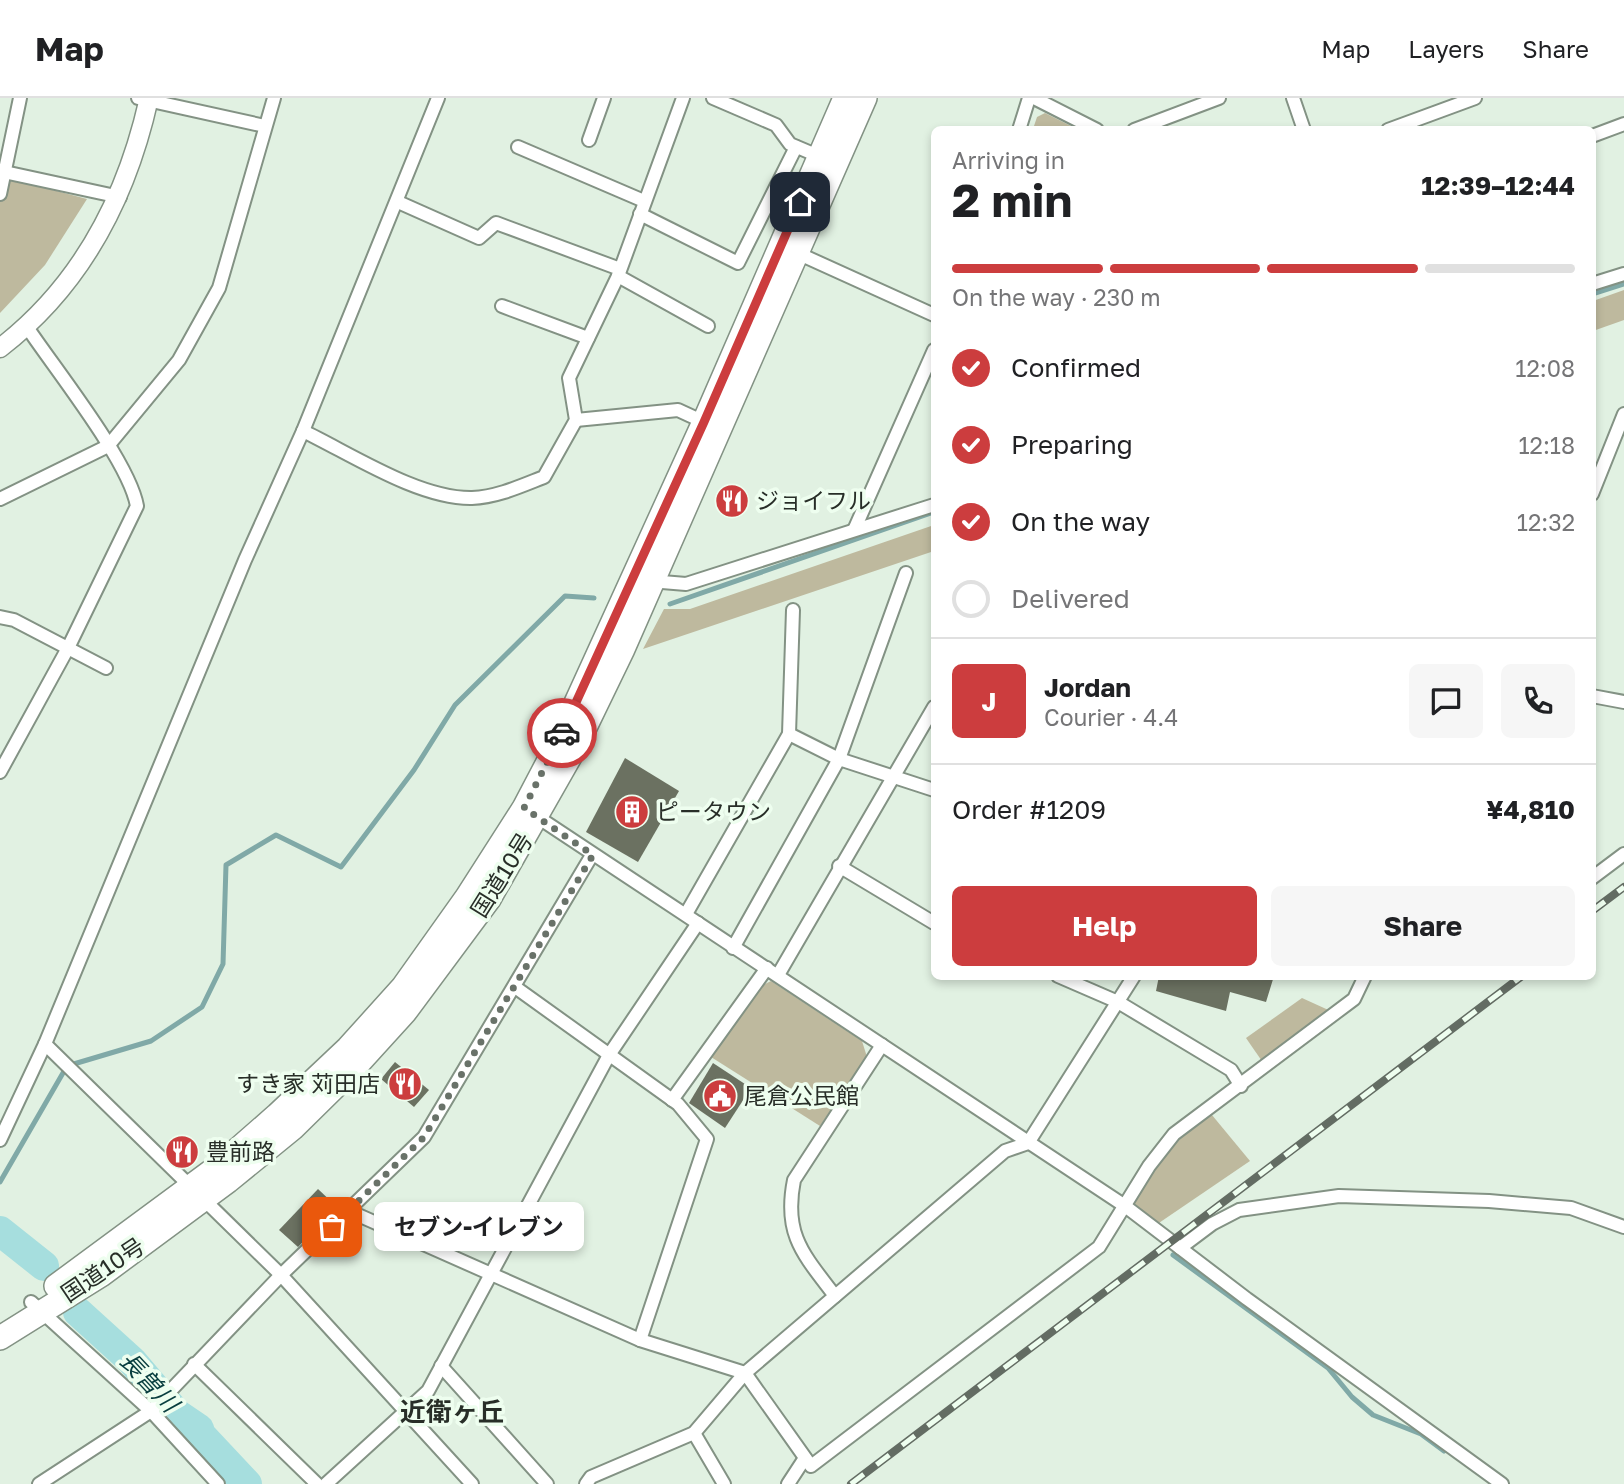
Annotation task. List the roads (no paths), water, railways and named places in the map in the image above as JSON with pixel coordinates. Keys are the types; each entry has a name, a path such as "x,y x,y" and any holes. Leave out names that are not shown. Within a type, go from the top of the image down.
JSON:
{"highway":[{"name":"国道10号","path":"828,160 845,98"},
{"name":"国道10号","path":"530,813 576,746 654,580 789,249 828,160 865,98"},
{"name":"国道10号","path":"1,1331 36,1307 101,1275 196,1193 293,1128 355,1068 405,1012 489,899 704,422 789,249"}],"street":[{"path":"0,194 2,171 20,98"},
{"path":"0,499 108,446 179,360 201,325 219,288 274,98"},
{"path":"0,1140 44,1044 229,598 303,431 438,98"},
{"path":"589,140 604,98"},
{"path":"713,98 776,125 796,146 828,160"},
{"path":"1020,126 1031,98 1089,126"},
{"path":"1293,98 1303,126"},
{"path":"1399,126 1475,98"},
{"path":"0,348 27,327 77,271 120,197 138,148 145,99 265,126"},
{"path":"303,431 418,486 453,497 474,498 497,494 544,477 576,419 569,378 619,272 681,99"},
{"path":"1144,126 1215,99"},
{"path":"1596,134 1624,124"},
{"path":"519,146 642,208 738,263 796,146"},
{"path":"2,171 120,197"},
{"path":"398,202 479,238 496,223 619,272 708,326"},
{"path":"789,249 931,314"},
{"path":"1596,283 1624,274"},
{"path":"502,306 588,338"},
{"path":"0,772 5,751 68,648 136,506 134,489 108,446 27,327"},
{"path":"855,528 931,357"},
{"path":"576,419 678,410 704,422"},
{"path":"1596,486 1621,429 1624,414"},
{"path":"628,591 654,580 686,584 931,506"},
{"path":"733,948 839,759 906,573"},
{"path":"685,914 789,734 793,610"},
{"path":"0,617 14,620 106,668"},
{"path":"1596,697 1624,702"},
{"path":"673,1100 772,972 894,778 931,712"},
{"path":"789,734 839,759 931,789"},
{"path":"530,813 1125,1206 1502,1484"},
{"path":"1596,875 1624,854"},
{"path":"38,1484 151,1411 281,1275 424,1137 593,855"},
{"path":"839,866 931,921"},
{"path":"326,1484 428,1391 609,1055 698,923"},
{"path":"1067,980 1118,1002 1231,1070 1241,1086"},
{"path":"586,1484 591,1477 694,1433 745,1373 1005,1152 1028,1143 1131,980"},
{"path":"349,1211 640,1340 745,1373 811,1466 1098,1247 1149,1166 1174,1134 1354,999 1363,980"},
{"path":"516,987 673,1100 707,1139 640,1340"},
{"path":"44,1044 281,1275 472,1484"},
{"path":"835,1296 802,1253 793,1235 789,1218 790,1197 794,1180 881,1045"},
{"path":"1180,1248 1212,1224 1238,1210 1339,1196 1489,1200 1571,1208 1624,1227"},
{"path":"36,1307 151,1411 218,1484"},
{"path":"194,1364 317,1484"},
{"path":"441,1366 547,1484"},
{"path":"694,1433 724,1484"},
{"path":"788,1484 805,1458"}],"waterway":[{"path":"1596,293 1624,284"},
{"path":"670,604 931,513"},
{"path":"0,1182 67,1066 151,1041 202,1007 223,964 226,865 276,835 341,867 414,770 455,705 565,596 594,598"},
{"name":"長曽川","path":"0,1231 44,1266"},
{"path":"1173,1255 1328,1368 1352,1397 1373,1415 1421,1434 1444,1451"},
{"name":"長曽川","path":"78,1312 132,1361 177,1414 174,1412 199,1429 201,1435 247,1484"}],"railway":[{"path":"1596,908 1624,887"},
{"path":"851,1484 1517,980"}],"place":[{"name":"ジョイフル","path":"732,501"},
{"name":"ピータウン","path":"632,812"},
{"name":"すき家 苅田店","path":"405,1084"},
{"name":"尾倉公民館","path":"720,1096"},
{"name":"豊前路","path":"182,1152"},
{"name":"セブン-イレブン","path":"332,1227"}],"district":[{"name":"近衛ヶ丘","path":"452,1412"}]}
